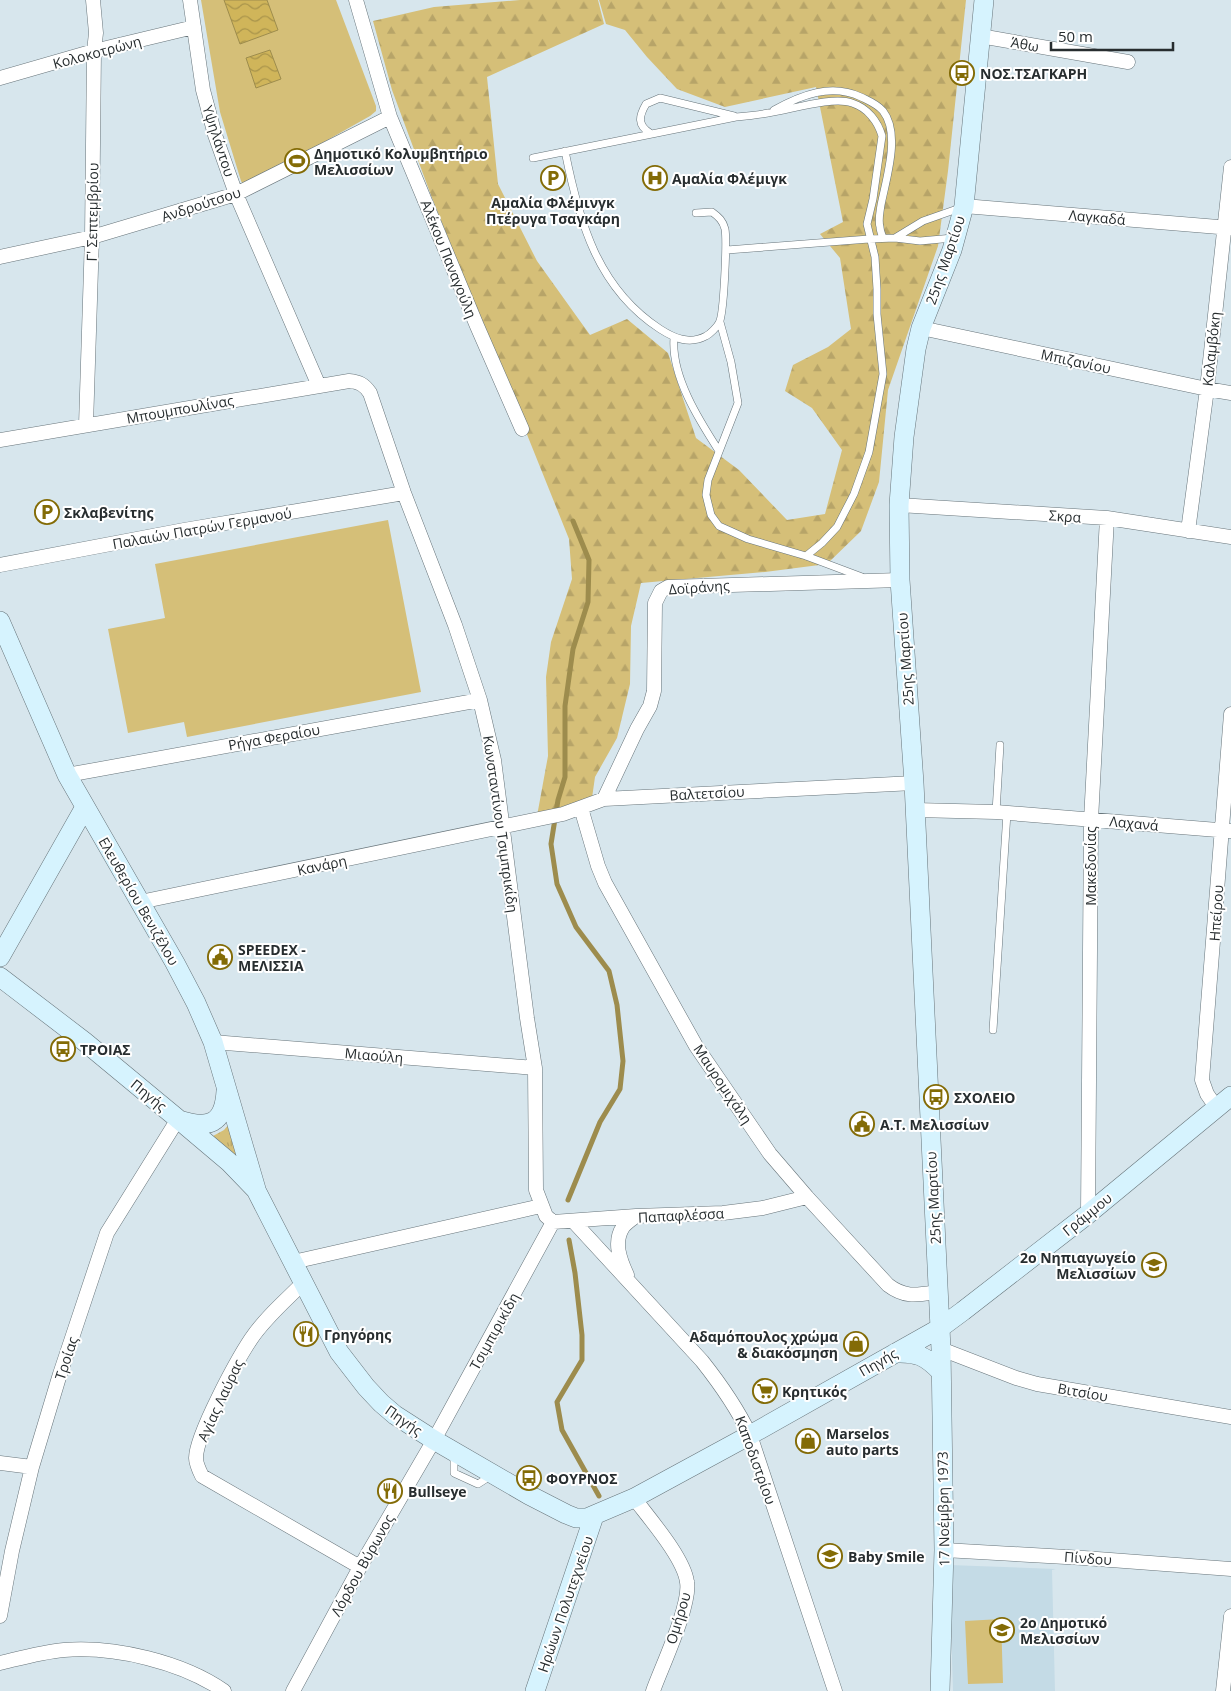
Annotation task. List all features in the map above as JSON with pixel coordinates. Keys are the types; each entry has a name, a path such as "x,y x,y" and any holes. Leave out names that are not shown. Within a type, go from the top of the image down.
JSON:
{"main road":[{"name":"25ης Μαρτίου","path":"940,1328 914,783 900,580 898,505 913,366 921,328 956,238 964,206 984,0"},
{"name":"Ελευθερίου Βενιζέλου","path":"0,621 67,775 196,1003 212,1042 256,1190"},
{"path":"0,957 85,807"},
{"name":"Πηγής","path":"0,977 85,1042 178,1119 229,1162 256,1190 339,1352 366,1387 395,1415 454,1452 566,1514 580,1518 594,1516 634,1498 940,1328"},
{"path":"178,1119 197,1125 208,1124 219,1117 225,1106 227,1089"},
{"name":"Γράμμου","path":"940,1328 1088,1214 1224,1102"},
{"name":"17 Νοέμβρη 1973","path":"940,1328 944,1550 940,1691"},
{"path":"895,1353 909,1352 922,1356 932,1362 941,1372"},
{"name":"Ηρώων Πολυτεχνείου","path":"535,1691 594,1516"}],"street":[{"name":"Γ' Σεπτεμβρίου","path":"86,425 92,237 94,52 96,33 92,0"},
{"name":"Υψηλάντου","path":"190,0 203,90 215,135 236,194 319,386"},
{"name":"Αλέκου Παναγούλη","path":"356,0 390,117 522,429"},
{"name":"Κολοκοτρώνη","path":"0,78 194,27"},
{"name":"Άθω","path":"980,36 1128,62"},
{"name":"Ανδρούτσου","path":"0,257 92,237 236,194 390,117"},
{"name":"Καλαμβόκη","path":"1188,531 1228,227 1231,167"},
{"name":"Λαγκαδά","path":"964,206 1228,227"},
{"name":"Μπιζανίου","path":"921,328 1231,393"},
{"name":"Μπουμπουλίνας","path":"0,440 349,381 360,383"},
{"name":"Κωνσταντίνου Τσιμπρικίδη","path":"360,383 370,393 404,493 455,625 480,700 494,760 535,1068 536,1190 546,1216 553,1222"},
{"name":"Παλαιών Πατρών Γερμανού","path":"0,565 184,530 404,493"},
{"name":"Σκρα","path":"898,505 1107,518 1231,537"},
{"name":"Μακεδονίας","path":"1088,1214 1091,820 1107,518"},
{"name":"Δοϊράνης","path":"604,799 637,728 650,706 654,691 654,602 661,591 668,587 900,580"},
{"name":"Ρήγα Φεραίου","path":"67,775 480,700"},
{"name":"Ηπείρου","path":"1224,1102 1207,1094 1202,1080 1226,831 1231,714"},
{"name":"Βαλτετσίου","path":"503,827 563,814 604,799 914,783"},
{"name":"Μαυρομιχάλη","path":"581,808 605,884 696,1046 770,1154 888,1285 904,1294 913,1295 938,1292"},
{"name":"Λαχανά","path":"915,810 1002,812 1226,831"},
{"name":"Κανάρη","path":"140,902 503,827"},
{"name":"Μιαούλη","path":"212,1042 535,1068"},
{"name":"Τροίας","path":"0,1616 12,1551 32,1467 60,1374 107,1233 178,1119"},
{"name":"Παπαφλέσσα","path":"553,1222 574,1222 636,1216 723,1214 763,1208 807,1197"},
{"path":"293,1262 541,1206"},
{"path":"632,1286 620,1260 619,1242 623,1227 636,1216"},
{"name":"Τσιμπιρικίδη","path":"434,1440 553,1222"},
{"name":"Καποδιστρίου","path":"574,1222 702,1361 740,1414 750,1435 835,1691"},
{"name":"Αγίας Λαύρας","path":"303,1283 251,1338 211,1414 198,1446 196,1458 202,1476 360,1567"},
{"name":"Βιτσίου","path":"941,1349 1016,1378 1037,1384 1231,1417"},
{"name":"Λόρδου Βύρωνος","path":"293,1691 360,1567 434,1440"},
{"path":"0,1463 32,1467"},
{"name":"Ομήρου","path":"634,1498 682,1566 687,1580 688,1595 652,1691"},
{"name":"Πίνδου","path":"944,1550 1231,1569"},
{"path":"1223,1691 1231,1616"},
{"path":"0,1663 65,1650 95,1650 122,1653 193,1673 224,1691"}],"lane":[{"path":"767,114 806,94 823,90 854,94 873,102 883,112 891,134 888,174 879,227 884,238"},
{"path":"650,133 644,129 640,117 646,104 660,98 736,117"},
{"path":"533,158 650,133 828,102 851,102 863,108 873,118 882,136 873,199 867,224 869,239 875,257 877,314 884,374 869,452 854,494 838,527 806,556"},
{"path":"565,151 574,197 597,258 623,298 649,322 674,338 687,341 706,336 720,322"},
{"path":"895,238 923,221 964,206"},
{"path":"696,213 712,212 720,218 725,229 727,250 720,322 733,371 738,403 708,480 706,496 711,515 719,526 748,540 806,556 851,574 876,580"},
{"path":"727,250 884,238 920,242 956,238"},
{"path":"674,338 673,352 680,377 697,415 719,451"},
{"path":"993,1030 1002,812 1000,745"}],"shaded area":[{"name":"2ο Δημοτικό Μελισσίων","path":"949,1565 1056,1569 1052,1570 1055,1691 953,1691"}],"green space":[{"path":"201,0 336,0 376,106 376,111 244,186 220,112"},
{"path":"520,0 598,0 604,24 487,77 498,184 537,261 590,335 627,319 668,353 696,438 739,470 787,520 825,514 842,450 812,408 785,391 793,365 828,347 851,329 840,258 820,234 843,222 816,87 725,107 677,89 625,30 606,24 599,0 966,0 938,246 888,390 879,482 861,531 827,564 765,572 641,583 631,626 630,684 617,738 595,777 592,798 537,816 548,756 546,677 551,642 572,579 569,539 432,198 392,90 373,21 434,7"},
{"path":"388,520 421,692 187,737 184,722 128,733 108,629 165,618 155,564"},
{"path":"230,1123 241,1160 213,1136 224,1130"},
{"path":"1001,1619 1003,1683 968,1684 965,1621"}],"water":[{"path":"224,0 267,0 278,30 240,44"},
{"path":"270,50 281,79 256,88 246,58"}],"waterway":[{"path":"568,1200 600,1122 620,1089 623,1061 617,1005 609,971 576,927 557,884 551,844 558,800 565,777 565,706 573,649 588,602 589,560 573,521"},
{"path":"569,1240 582,1335 582,1360 557,1402 562,1430 599,1496"}],"place":[{"name":"ΝΟΣ.ΤΣΑΓΚΑΡΗ","path":"962,73"},
{"name":"Δημοτικό Κολυμβητήριο Μελισσίων","path":"297,161"},
{"name":"Αμαλία Φλέμινγκ Πτέρυγα Τσαγκάρη","path":"553,178"},
{"name":"Αμαλία Φλέμιγκ","path":"655,178"},
{"name":"Σκλαβενίτης","path":"47,512"},
{"name":"SPEEDEX - ΜΕΛΙΣΣΙΑ","path":"220,957"},
{"name":"ΤΡΟΙΑΣ","path":"63,1049"},
{"name":"ΣΧΟΛΕΙΟ","path":"936,1097"},
{"name":"Α.Τ. Μελισσίων","path":"862,1124"},
{"name":"2ο Νηπιαγωγείο Μελισσίων","path":"1154,1265"},
{"name":"Γρηγόρης","path":"306,1334"},
{"name":"Αδαμόπουλος χρώμα & διακόσμηση","path":"856,1344"},
{"name":"Κρητικός","path":"765,1391"},
{"name":"Marselos auto parts","path":"808,1441"},
{"name":"ΦΟΥΡΝΟΣ","path":"529,1478"},
{"name":"Bullseye","path":"390,1491"},
{"name":"Baby Smile","path":"830,1556"},
{"name":"2ο Δημοτικό Μελισσίων","path":"1002,1630"}]}
